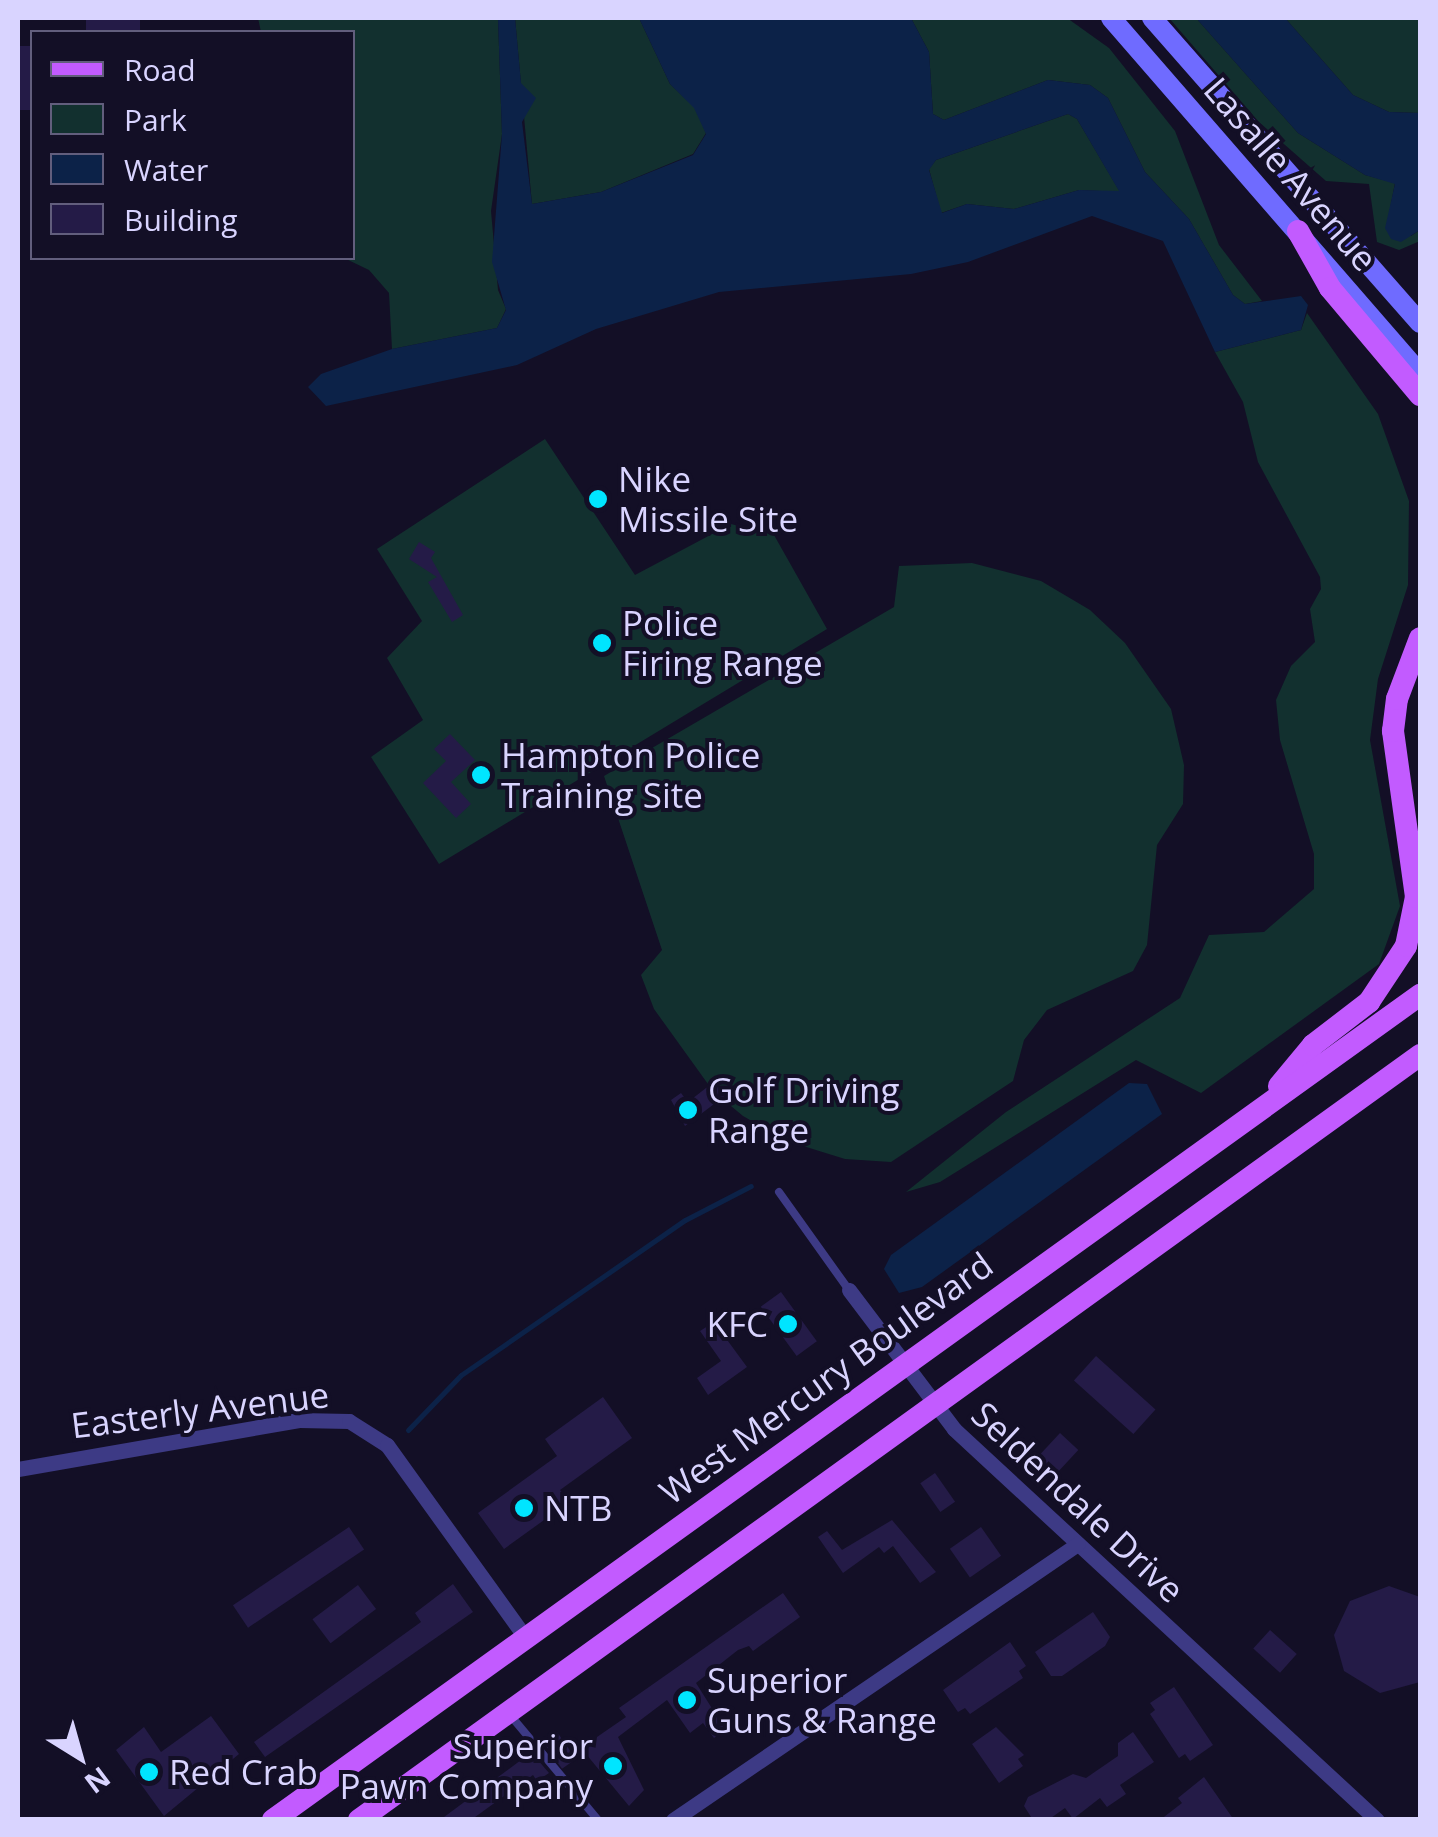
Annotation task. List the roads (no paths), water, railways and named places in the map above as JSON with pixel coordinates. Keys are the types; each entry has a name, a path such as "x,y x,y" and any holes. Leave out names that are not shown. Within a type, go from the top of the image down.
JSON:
{"main road":[{"name":"Lasalle Avenue","path":"1112,18 1420,373"},
{"name":"Lasalle Avenue","path":"1152,18 1420,323"},
{"path":"1298,231 1330,288 1420,395"},
{"path":"1261,1108 1313,1044 1369,1002 1406,946 1416,897 1394,731 1397,699 1420,638"},
{"name":"West Mercury Boulevard","path":"273,1820 1420,995"},
{"path":"359,1820 1420,1055"},
{"path":"1378,1085 1420,1068"}],"street":[{"name":"Seldendale Drive","path":"849,1290 932,1405 1377,1820"},
{"name":"Easterly Avenue","path":"18,1470 299,1420 349,1421 388,1445 525,1637"},
{"path":"673,1820 1078,1544"}],"lane":[{"name":"Seldendale Drive","path":"779,1192 849,1290"},
{"path":"508,1712 598,1820"}],"water":[{"path":"498,18 515,18 521,83 536,98 522,122 532,204 601,192 693,155 706,134 694,108 670,84 639,18 911,18 929,52 933,114 944,120 1048,80 1090,85 1108,98 1145,172 1189,219 1233,295 1245,304 1301,296 1308,305 1301,330 1215,352 1163,241 1092,216 968,262 911,274 719,292 596,329 517,365 326,406 308,387 321,374 392,349 497,328 506,310 492,262 502,134","holes":["1068,114 1077,119 1119,191 1079,190 1014,209 967,204 942,213 929,170 936,160"]},
{"path":"1196,18 1285,18 1353,95 1389,112 1420,113 1420,230 1401,242 1391,239 1385,228 1395,184 1365,175 1298,133"},
{"path":"1129,1083 1147,1084 1162,1114 922,1287 899,1293 884,1269 891,1255"}],"waterway":[{"path":"408,1430 461,1375 685,1220 751,1186"}],"place":[{"name":"Nike Missile Site","path":"598,499"},
{"name":"Police Firing Range","path":"602,643"},
{"name":"Hampton Police Training Site","path":"481,775"},
{"name":"Golf Driving Range","path":"688,1110"},
{"name":"KFC","path":"788,1324"},
{"name":"NTB","path":"524,1508"},
{"name":"Superior Guns & Range","path":"687,1700"},
{"name":"Superior Pawn Company","path":"613,1766"},
{"name":"Red Crab","path":"149,1772"}]}
